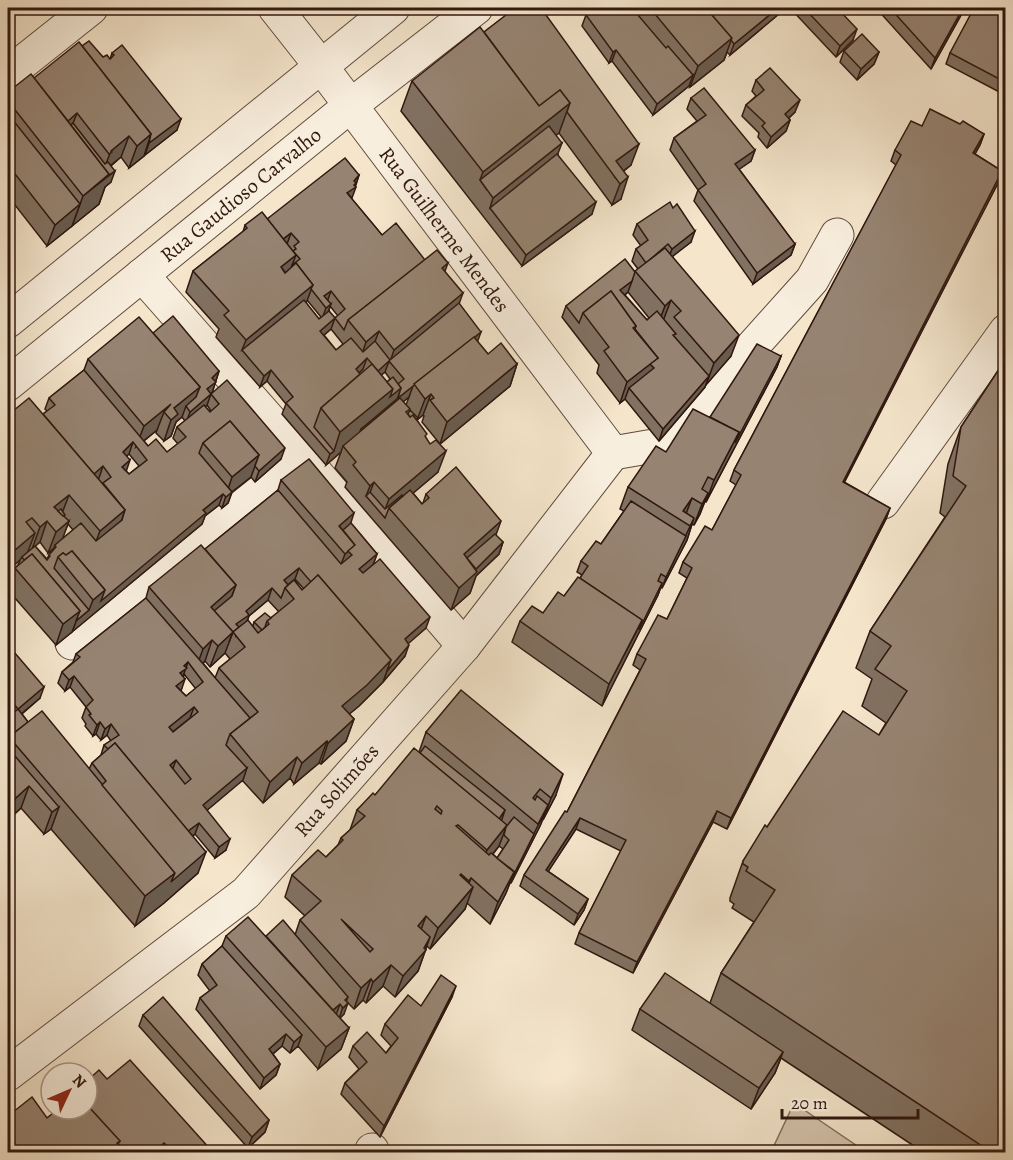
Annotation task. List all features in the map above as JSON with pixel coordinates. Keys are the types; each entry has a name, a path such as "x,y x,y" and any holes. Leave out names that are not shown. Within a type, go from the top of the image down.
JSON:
{"street":[{"path":"8,74 91,8"},
{"name":"Rua Guilherme Mendes","path":"274,8 320,65 613,453"},
{"path":"8,321 320,65 393,8"},
{"name":"Rua Gaudioso Carvalho","path":"8,384 350,106 476,8"},
{"path":"613,453 665,444 812,280 837,235"},
{"path":"142,275 464,646"},
{"path":"883,502 1005,332"},
{"name":"Rua Solimões","path":"8,1074 246,893 464,646 613,453"},
{"path":"72,643 303,458"}],"shaded area":[{"path":"794,1103 866,1152 771,1152"}],"building":[{"path":"515,8 541,8 639,144 616,161 628,177 620,184 567,112 570,103 560,90 539,106 484,32"},
{"path":"596,8 632,8 693,75 657,104 616,50 613,52 586,15"},
{"path":"650,8 706,8 732,38 698,66"},
{"path":"706,8 778,8 734,44 732,38"},
{"path":"804,8 837,8 857,29 840,46"},
{"path":"890,8 963,8 935,58"},
{"path":"974,8 1005,8 1005,82 950,53"},
{"path":"480,27 539,106 560,90 570,103 483,172 412,81"},
{"path":"862,34 879,52 861,69 844,51"},
{"path":"89,41 103,57 107,55 110,59 114,55 112,53 122,45 181,119 149,143 151,134 82,46"},
{"path":"79,42 151,134 137,146 129,136 109,154 77,113 68,121 34,78"},
{"path":"770,68 800,100 785,114 790,120 771,137 762,126 765,123 746,105 764,90 756,80"},
{"path":"31,74 109,174 83,196 8,101 8,92"},
{"path":"704,88 755,150 735,164 795,244 757,273 698,190 706,184 674,138 706,115 691,98"},
{"path":"930,109 960,124 963,121 984,134 973,153 1002,171 843,482 890,508 731,818 717,811 637,962 579,933 626,840 580,818 546,870 588,899 578,914 524,875 565,811 567,812 646,659 637,654 658,615 667,619 692,568 683,562 705,526 712,530 741,475 734,470 901,155 895,150 911,121 922,126"},
{"path":"8,114 80,204 55,225 8,165"},
{"path":"73,123 105,164 108,162 115,171 109,175 71,125"},
{"path":"549,126 562,143 493,198 480,180"},
{"path":"557,154 596,202 526,255 490,208"},
{"path":"345,158 359,175 354,181 356,187 347,193 382,235 396,223 425,260 348,320 344,330 335,318 345,309 331,291 324,296 331,304 326,308 311,289 313,285 296,263 292,265 300,259 293,251 296,249 294,246 299,242 291,233 283,239 267,219"},
{"path":"670,202 673,208 677,204 695,231 672,249 668,244 646,263 636,249 648,240 637,224"},
{"path":"262,212 296,255 281,267 285,273 296,263 313,285 246,340 224,315 229,311 193,271 247,228 245,225"},
{"path":"665,248 739,335 714,363 674,317 681,311 671,300 665,306 635,271"},
{"path":"437,250 448,263 442,268 463,293 394,350 379,331 366,342 348,320"},
{"path":"625,259 635,272 632,281 620,290 647,320 657,311 676,334 673,335 709,376 663,429 629,388 654,368 650,364 658,358 635,329 636,326 611,291 583,313 579,323 566,306"},
{"path":"611,291 636,326 633,328 658,358 627,382 604,351 609,347 583,313"},
{"path":"304,300 319,319 329,311 335,318 320,331 336,350 351,338 363,352 375,341 390,360 459,303 481,332 398,398 401,388 398,384 404,379 389,361 378,371 367,358 356,369 360,374 321,408 314,427 334,451 330,454 286,403 293,397 271,370 264,376 242,350"},
{"path":"173,316 219,371 212,378 216,382 207,389 211,394 190,412 186,406 196,397 200,387 153,333"},
{"path":"139,317 200,387 174,408 178,414 171,420 164,412 171,404 144,426 88,359"},
{"path":"474,337 488,354 501,343 517,364 447,422 430,400 434,398 431,394 425,399 414,384"},
{"path":"757,344 781,356 735,443 739,432 710,417"},
{"path":"1005,360 1005,1152 991,1152 721,973 775,890 746,871 748,867 743,864 765,825 767,827 843,711 879,735 907,691 875,669 891,646 870,631 966,486 953,476 961,427"},
{"path":"372,364 393,389 340,432 321,408"},
{"path":"84,370 148,446 156,439 167,452 186,437 177,427 204,405 210,412 219,404 211,394 227,380 285,448 259,471 255,466 259,455 230,421 203,443 199,453 232,492 226,497 223,494 203,510 206,513 101,601 105,590 72,551 58,557 54,568 89,610 76,621 80,611 32,554 24,560 22,557 35,546 47,560 56,547 55,545 81,523 96,541 122,520 125,510 103,483 111,477 103,466 94,474 43,414 55,405 49,398","holes":["133,442 147,460 129,474 122,467 130,460 123,452"]},
{"path":"393,377 401,388 390,397 393,389 387,382"},
{"path":"29,398 125,510 100,531 69,495 54,507 69,521 56,532 47,521 40,527 32,518 26,522 35,533 8,556 8,415"},
{"path":"398,398 399,399 361,429"},
{"path":"400,398 410,409 406,412 410,417 413,415 427,434 425,436 430,444 436,440 446,451 389,499 374,482 370,486 353,465 356,462 343,446"},
{"path":"693,409 739,432 714,480 708,477 702,489 708,493 702,504 692,498 683,511 694,518 690,526 628,487 656,446 666,452"},
{"path":"410,410 418,418 416,419 413,415 410,417 408,414"},
{"path":"230,421 259,455 232,477 203,443"},
{"path":"309,459 354,513 339,526 355,545 345,554 281,480"},
{"path":"456,467 501,521 464,554 477,572 459,588 389,508 410,490 422,504 429,498 426,494"},
{"path":"278,490 341,564 352,555 348,551 355,545 343,530 351,523 377,554 359,569 363,573 380,559 430,617 405,639 409,645 387,671 391,660 318,575 311,582 299,568 284,580 288,585 281,598 272,588 246,611 249,615 236,624 239,627 233,632 214,611 232,596 236,585 205,549"},
{"path":"370,492 385,509 403,496 389,508 385,518 366,496"},
{"path":"631,501 686,536 666,577 661,574 658,581 662,583 639,630 642,620 580,578 588,566 581,561 596,541 601,544"},
{"path":"495,534 503,542 476,569 467,558"},
{"path":"201,545 236,585 211,607 233,632 218,646 212,640 203,649 149,587"},
{"path":"72,551 105,590 93,600 58,557"},
{"path":"32,554 80,611 63,624 15,568"},
{"path":"318,575 391,660 367,685 342,706 354,719 302,763 297,757 270,782 230,734 258,712 219,668 245,647 233,632 248,620 258,633 269,624 267,621 294,599 285,588 294,580 302,590"},
{"path":"578,577 642,620 609,684 520,621 532,606 543,613 558,592 564,596"},
{"path":"146,598 250,718 230,734 226,745 247,768 203,805 230,839 219,847 199,823 188,831 115,743 108,749 104,745 119,735 111,724 105,729 100,722 97,725 86,707 93,700 74,676 69,680 62,672 80,657 76,654","holes":["188,662 203,682 186,696 176,686 185,679 180,673 187,668 184,666","194,707 198,712 173,732 169,727","176,760 191,779 185,784 170,765"]},
{"path":"265,613 271,618 262,630 254,622"},
{"path":"8,645 44,687 18,709 8,697"},
{"path":"461,690 563,774 551,798 540,789 533,798 535,800 537,796 548,805 538,824 426,732"},
{"path":"18,709 28,722 8,739 8,718"},
{"path":"42,711 175,873 145,896 9,737"},
{"path":"115,743 206,852 171,882 175,873 102,785 106,781 92,763"},
{"path":"425,746 505,810 499,819 420,753"},
{"path":"8,748 59,807 52,812 29,786 8,805"},
{"path":"414,748 507,825 487,850 458,825 456,826 489,855 491,853 514,872 498,902 471,878 469,881 461,874 473,887 438,928 426,916 418,926 430,937 424,948 426,950 403,976 391,965 373,982 371,979 361,988 300,920 321,901 292,875 318,850 326,857 343,840 341,838 365,816 357,810 373,793 375,795","holes":["437,806 442,811 441,814 435,809","341,919 373,949 370,952"]},
{"path":"514,817 534,834 515,872 497,858 509,840 504,835 506,827"},
{"path":"248,917 349,1028 326,1047 226,936"},
{"path":"283,920 348,997 345,1000 348,1003 343,1008 340,1004 333,1010 266,936"},
{"path":"222,946 302,1035 294,1042 286,1034 269,1049 280,1064 264,1078 200,998 217,985 202,964"},
{"path":"665,973 783,1052 759,1088 640,1009"},
{"path":"441,975 456,986 384,1126 345,1083 367,1062 353,1046 367,1032 386,1053 398,1038 385,1024 408,995 421,1006"},
{"path":"163,997 269,1120 252,1137 143,1015"},
{"path":"130,1060 210,1149 206,1152 173,1152 164,1143 154,1152 126,1152 118,1144 120,1141 99,1118 99,1070 107,1079"},
{"path":"32,1097 39,1107 39,1121 99,1121 99,1118 120,1141 117,1143 126,1152 21,1152 8,1134 8,1116"}]}
